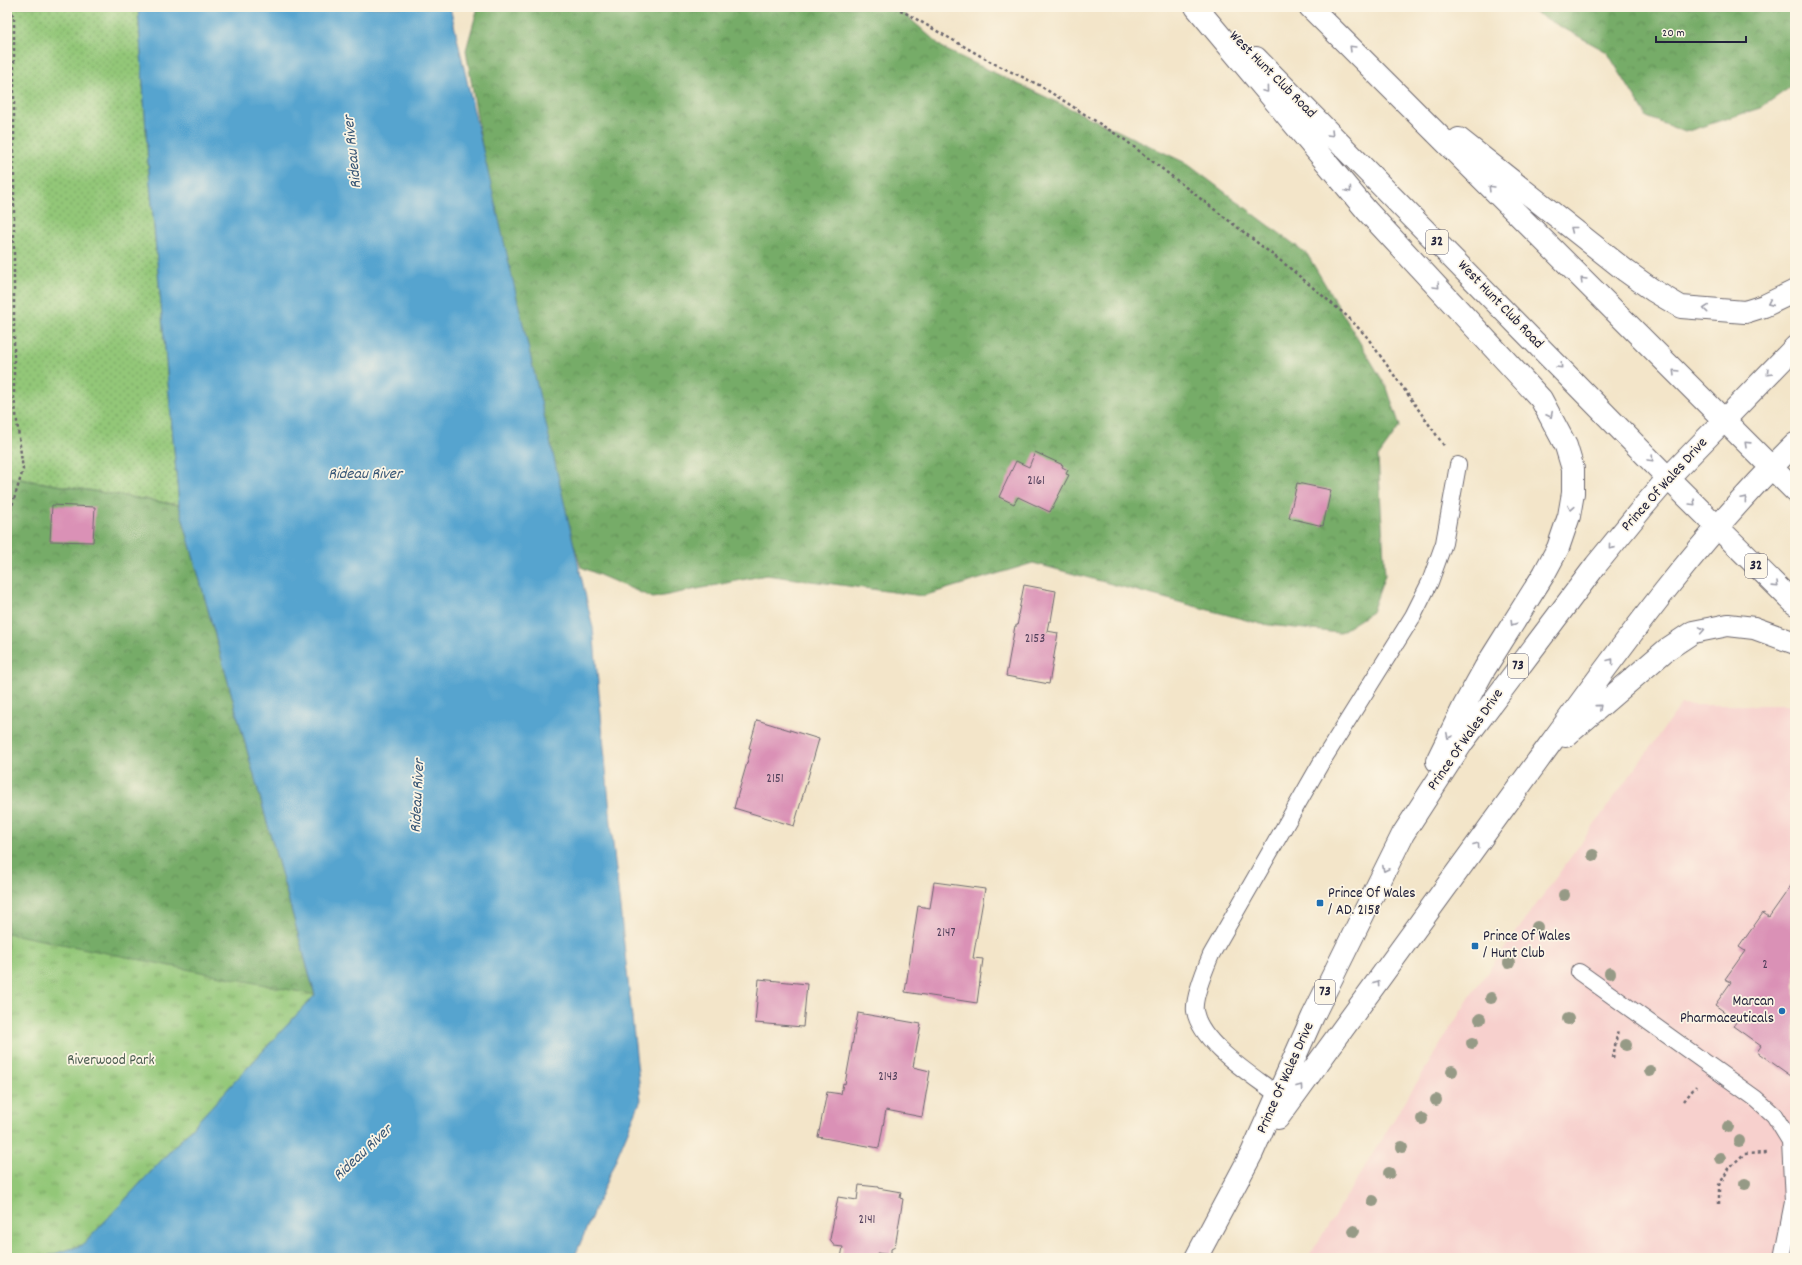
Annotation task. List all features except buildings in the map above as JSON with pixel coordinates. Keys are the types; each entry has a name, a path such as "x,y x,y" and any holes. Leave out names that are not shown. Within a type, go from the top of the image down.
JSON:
{"main road":[{"path":"1196,7 1367,212 1541,399 1566,446 1572,469 1573,493 1569,516 1558,548 1544,574 1485,668 1464,706 1403,834"},
{"name":"West Hunt Club Road","path":"1205,7 1668,478 1795,604"},
{"path":"1310,7 1795,491"},
{"path":"1379,76 1626,271 1654,292 1681,307 1745,312 1764,306 1795,291"},
{"name":"Prince Of Wales Drive","path":"1196,1258 1252,1153 1313,1016 1403,834 1462,743 1521,662 1596,565 1668,478 1795,347"},
{"name":"Prince Of Wales Drive","path":"1252,1153 1605,668 1718,528 1771,467 1795,444"},
{"path":"1538,760 1666,650 1693,632 1728,625 1754,628 1795,643"}],"lane":[{"path":"1278,1095 1217,1048 1204,1031 1195,1010 1201,981 1211,955 1321,763 1413,616 1430,582 1444,544 1458,465"},
{"path":"1579,972 1755,1098 1774,1115 1790,1141 1793,1202 1782,1258"}],"path":[{"path":"7,522 23,470 14,397 14,16 8,7"},
{"path":"895,7 994,63 1039,85 1125,140 1286,265 1348,317 1367,337 1458,465"},
{"path":"1719,1204 1719,1185 1730,1167 1744,1154 1770,1152 1790,1141"}],"shaded area":[{"path":"1681,705 1788,705 1795,712 1795,1258 1308,1258 1473,992"}],"green space":[{"path":"7,7 138,7 148,161 179,505 7,477"},
{"path":"478,7 897,7 944,49 1186,163 1307,254 1387,388 1400,426 1378,457 1385,575 1372,612 1339,633 1261,624 1033,563 923,596 766,575 653,598 581,567 520,375 466,50"},
{"path":"1525,7 1795,7 1795,84 1760,108 1685,132 1647,117 1607,52"},
{"path":"7,477 179,505 315,995 41,1258 7,1258"},
{"name":"Riverwood Park","path":"7,933 315,995 83,1245 41,1258 7,1258"}],"water":[{"name":"Rideau River","path":"138,7 450,7 593,628 612,834 641,1100 574,1258 41,1258 83,1245 315,995 179,505 148,161"}],"place":[{"name":"Prince Of Wales / AD. 2158","path":"1320,903"},
{"name":"Prince Of Wales / Hunt Club","path":"1475,946"},
{"name":"Marcan Pharmaceuticals","path":"1782,1011"}]}
